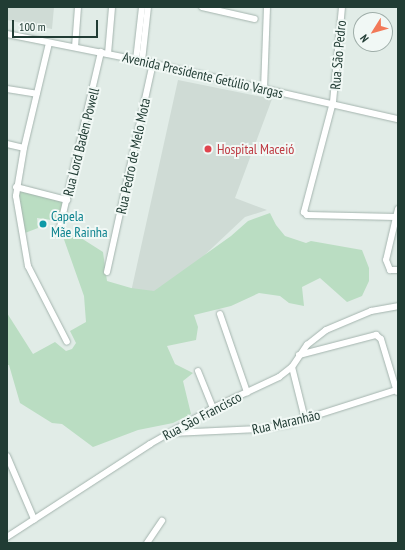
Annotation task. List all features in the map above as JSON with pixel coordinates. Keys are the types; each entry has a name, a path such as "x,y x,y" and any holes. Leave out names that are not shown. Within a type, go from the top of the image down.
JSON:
{"street":[{"path":"74,47 78,7"},
{"path":"108,54 112,7"},
{"path":"139,60 142,7"},
{"path":"139,60 148,7"},
{"path":"202,7 255,19"},
{"path":"264,89 267,7"},
{"name":"Rua São Pedro","path":"342,7 333,102 305,213 396,217"},
{"name":"Avenida Presidente Getúlio Vargas","path":"7,34 101,52 264,89 333,102 398,119"},
{"path":"49,43 16,186 28,266 67,342"},
{"name":"Rua Lord Baden Powell","path":"60,231 101,52"},
{"name":"Rua Pedro de Melo Mota","path":"108,272 153,63"},
{"path":"7,89 37,94"},
{"path":"7,144 24,148"},
{"path":"16,186 67,200"},
{"path":"398,210 386,260 390,270 398,270"},
{"name":"Rua São Francisco","path":"7,537 150,444 172,433 213,408 272,381 292,367 299,355 315,338 346,320 371,311 398,306"},
{"path":"220,314 247,392"},
{"path":"299,355 378,336 397,392"},
{"path":"292,367 305,419"},
{"path":"198,371 213,408"},
{"name":"Rua Maranhão","path":"172,433 244,432 305,419 397,392"},
{"path":"7,456 34,520"},
{"path":"147,543 162,521"}],"shaded area":[{"path":"7,7 54,7 52,29 7,20"},
{"name":"Hospital Maceió","path":"178,80 272,99 235,198 267,210 245,217 160,297 131,292"}],"green space":[{"path":"18,190 63,202 59,221 37,218 38,228 25,233"},
{"path":"270,213 276,225 285,236 306,243 311,241 362,250 369,268 369,281 362,296 347,302 320,278 302,287 304,306 289,303 280,296 259,293 231,306 194,315 198,327 196,340 167,346 175,364 193,373 183,381 191,414 173,423 138,430 93,447 62,424 52,423 20,403 9,365 7,365 7,313 33,354 55,342 66,351 72,349 76,343 70,331 86,322 84,296 61,231 81,238 103,252 107,281 131,288 154,291 231,236 248,221"}],"place":[{"name":"Hospital Maceió","path":"208,149"},
{"name":"Capela Mãe Rainha","path":"43,224"}]}
